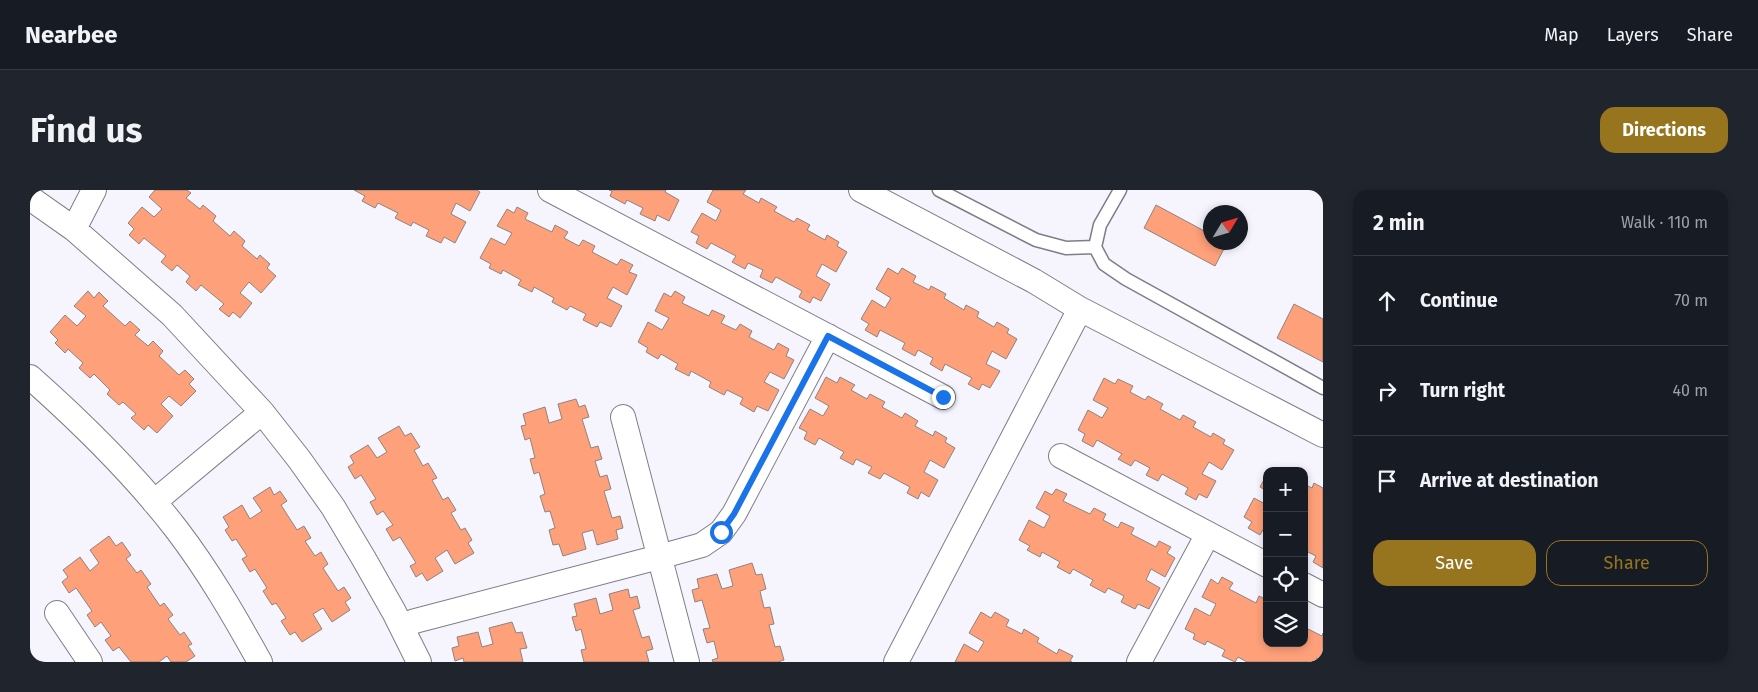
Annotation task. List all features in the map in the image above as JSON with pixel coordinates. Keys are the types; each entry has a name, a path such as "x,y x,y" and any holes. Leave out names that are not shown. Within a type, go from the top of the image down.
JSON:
{"street":[{"path":"74,229 94,190"},
{"path":"550,190 943,397"},
{"path":"861,190 1034,281 1080,308 1323,434"},
{"path":"30,198 74,229 172,315 262,412 299,459 333,508 364,559 419,662"},
{"path":"896,662 1080,308"},
{"path":"401,626 702,545 721,532 734,514 828,336"},
{"path":"30,377 68,410 114,457 177,530 229,606 260,662"},
{"path":"154,502 262,412"},
{"path":"623,417 687,662"},
{"path":"1061,456 1263,563"},
{"path":"1139,662 1208,534"},
{"path":"1308,587 1323,595"},
{"path":"57,613 90,662"}],"lane":[{"path":"939,190 1036,240 1066,248 1095,247"},
{"path":"1120,190 1100,225 1095,247 1104,264 1126,279 1323,388"}],"building":[{"path":"155,190 187,190 191,193 186,198 200,209 203,205 216,216 213,221 230,236 234,231 245,241 242,246 257,259 260,255 270,264 267,268 276,276 261,293 249,282 240,293 252,303 240,318 233,312 229,317 219,309 224,304 201,285 196,291 186,282 190,276 177,265 172,271 161,262 166,256 144,238 139,244 129,235 134,229 128,223 142,207 154,217 162,209 149,197"},
{"path":"354,190 477,190 480,192 470,211 456,203 451,214 466,222 455,243 444,237 441,243 426,236 429,230 413,222 411,226 395,218 398,213 378,203 375,208 362,201 365,196"},
{"path":"609,190 666,190 665,192 679,200 669,221 657,215 655,221 640,214 643,208 627,200 625,204 610,196 612,191"},
{"path":"713,190 746,190 743,194 759,203 761,198 777,207 774,211 794,222 797,218 810,225 807,230 825,240 827,235 839,242 837,246 847,252 836,272 822,264 816,276 830,284 821,301 813,297 810,303 799,297 802,291 776,277 772,283 760,277 763,270 748,263 745,269 732,262 736,256 711,243 707,249 696,243 699,236 691,232 702,213 716,221 721,210 707,202"},
{"path":"1156,205 1203,230 1203,250 1223,250 1215,266 1144,228"},
{"path":"517,207 528,213 525,219 552,232 555,225 568,232 564,238 579,246 583,240 595,246 592,252 617,265 621,259 633,265 629,272 637,275 627,295 613,287 607,298 622,306 611,327 600,322 597,327 583,320 586,314 570,306 567,310 552,302 554,298 534,287 532,292 518,285 521,280 503,270 501,274 489,268 491,264 480,258 491,238 505,245 512,233 497,226 507,209 514,213"},
{"path":"888,268 898,274 902,268 916,276 913,282 929,290 931,286 946,294 944,298 964,310 966,305 979,312 977,317 994,327 997,322 1009,329 1007,333 1017,339 1006,359 992,351 986,364 1000,371 990,388 982,384 979,390 968,384 972,378 945,364 942,371 930,364 933,358 918,350 915,356 902,349 905,343 880,330 877,337 865,330 869,324 861,319 872,300 885,308 891,298 876,289"},
{"path":"88,291 94,298 99,292 108,301 103,306 125,326 130,321 140,330 135,335 148,346 153,341 163,351 159,356 179,375 185,370 194,379 189,384 196,391 181,406 169,396 161,404 173,416 157,433 148,425 144,430 131,418 136,414 123,402 119,405 107,394 110,390 94,374 90,378 79,368 83,363 68,349 65,353 55,343 58,340 50,332 65,315 77,326 86,316 74,306"},
{"path":"675,291 685,297 682,303 709,316 712,310 725,316 721,323 736,330 740,324 752,331 749,337 774,350 778,343 789,349 786,356 794,360 784,379 770,372 764,382 779,390 768,411 757,406 754,412 740,404 743,398 727,390 724,395 709,387 711,382 691,371 689,376 675,369 678,364 661,354 658,359 646,352 648,348 638,342 648,322 662,330 669,318 655,311 664,293 671,297"},
{"path":"1294,304 1323,319 1323,362 1277,338"},
{"path":"826,377 837,383 840,377 855,385 851,390 867,399 870,394 885,402 882,407 902,418 905,413 918,421 915,426 933,436 935,431 947,438 945,442 955,448 944,468 930,460 924,472 938,480 929,497 921,492 918,499 907,493 910,487 884,473 880,479 868,473 872,467 856,459 853,465 840,458 844,452 819,438 815,445 804,439 807,432 799,428 810,409 823,416 829,406 815,398"},
{"path":"1104,378 1115,384 1118,379 1133,386 1130,392 1145,400 1148,396 1163,404 1160,409 1180,420 1183,415 1196,422 1193,427 1211,437 1213,433 1225,440 1223,444 1234,450 1222,470 1209,462 1202,474 1216,481 1207,498 1199,494 1196,500 1185,494 1188,488 1162,474 1158,481 1146,475 1150,468 1135,460 1131,466 1118,459 1122,454 1097,440 1093,447 1082,441 1085,434 1078,430 1088,410 1102,418 1108,408 1093,400"},
{"path":"576,399 579,407 585,405 589,417 582,419 591,448 598,446 602,459 595,461 600,477 607,475 611,489 604,491 612,518 620,516 623,528 616,530 618,539 597,545 593,530 582,533 586,549 563,556 559,544 553,545 549,530 555,528 550,511 545,512 540,496 545,494 539,472 534,474 530,459 535,458 530,438 525,440 521,426 526,425 523,414 545,407 549,423 562,419 558,404"},
{"path":"399,426 405,436 411,433 420,447 414,450 423,466 428,463 437,478 432,480 443,500 448,497 456,510 451,513 461,530 465,528 472,540 468,543 474,553 455,564 447,550 435,558 443,571 427,581 422,573 416,577 410,566 416,563 400,537 393,541 386,529 393,525 383,511 377,515 370,502 376,499 361,475 355,479 348,467 354,463 350,456 368,445 377,458 387,452 378,438"},
{"path":"1314,483 1323,488 1323,568 1313,562 1316,556 1308,552 1308,486 1312,488"},
{"path":"270,487 274,495 280,491 287,501 281,505 297,530 304,526 311,538 305,541 315,556 321,552 328,564 323,568 338,591 344,587 351,598 345,602 350,610 332,622 323,608 313,614 322,629 302,642 295,632 290,635 281,621 286,618 276,603 272,605 263,591 267,588 255,569 250,572 242,559 247,556 236,539 232,541 225,530 229,527 223,517 242,505 250,519 262,511 253,498"},
{"path":"1056,489 1067,494 1063,501 1090,514 1094,508 1106,514 1103,520 1118,528 1121,522 1134,528 1131,534 1156,547 1159,541 1171,547 1167,553 1175,558 1165,577 1151,569 1146,580 1160,588 1149,609 1138,604 1135,609 1121,602 1124,596 1108,588 1105,593 1090,585 1093,580 1073,569 1070,574 1057,567 1060,562 1042,552 1040,557 1027,550 1030,546 1019,540 1029,520 1044,528 1050,516 1036,508 1045,491 1052,495"},
{"path":"1254,498 1263,503 1263,530 1260,535 1248,528 1252,522 1244,517"},
{"path":"109,536 116,546 122,542 131,555 126,559 137,573 141,570 151,584 147,587 160,606 164,603 173,615 168,619 180,635 184,632 192,644 188,646 195,656 186,662 171,662 167,656 159,662 131,662 119,647 113,651 105,640 111,636 101,622 95,627 87,615 92,611 76,588 69,593 62,582 68,577 63,570 80,557 90,571 99,563 90,550"},
{"path":"752,563 756,575 762,574 766,589 760,591 764,608 770,607 774,624 769,625 775,647 780,646 784,660 778,662 713,662 712,660 718,658 714,641 707,643 703,629 710,628 702,600 695,602 692,590 699,588 697,579 717,574 722,589 733,586 729,570"},
{"path":"1222,577 1233,583 1229,589 1256,603 1259,596 1263,598 1263,647 1308,647 1308,629 1322,636 1323,633 1323,661 1317,658 1315,662 1247,662 1238,657 1235,662 1222,656 1225,650 1207,641 1205,645 1193,639 1195,634 1185,629 1195,608 1210,616 1216,604 1202,597 1211,579 1218,584"},
{"path":"628,589 630,598 637,596 640,608 633,610 642,638 649,636 653,649 646,651 649,662 584,662 581,650 586,649 581,629 576,631 572,617 577,616 574,604 596,598 600,614 613,610 609,594"},
{"path":"981,612 991,618 995,612 1009,620 1006,626 1022,634 1024,629 1039,638 1037,642 1057,654 1059,649 1073,656 1070,661 1072,662 955,662 964,644 978,652 984,642 969,633"},
{"path":"512,622 516,633 522,632 527,648 520,649 523,662 464,662 463,658 455,661 452,648 459,646 457,637 478,632 482,647 493,644 489,628"}],"route":[{"path":"721,532 734,514 828,336 943,397"}]}
